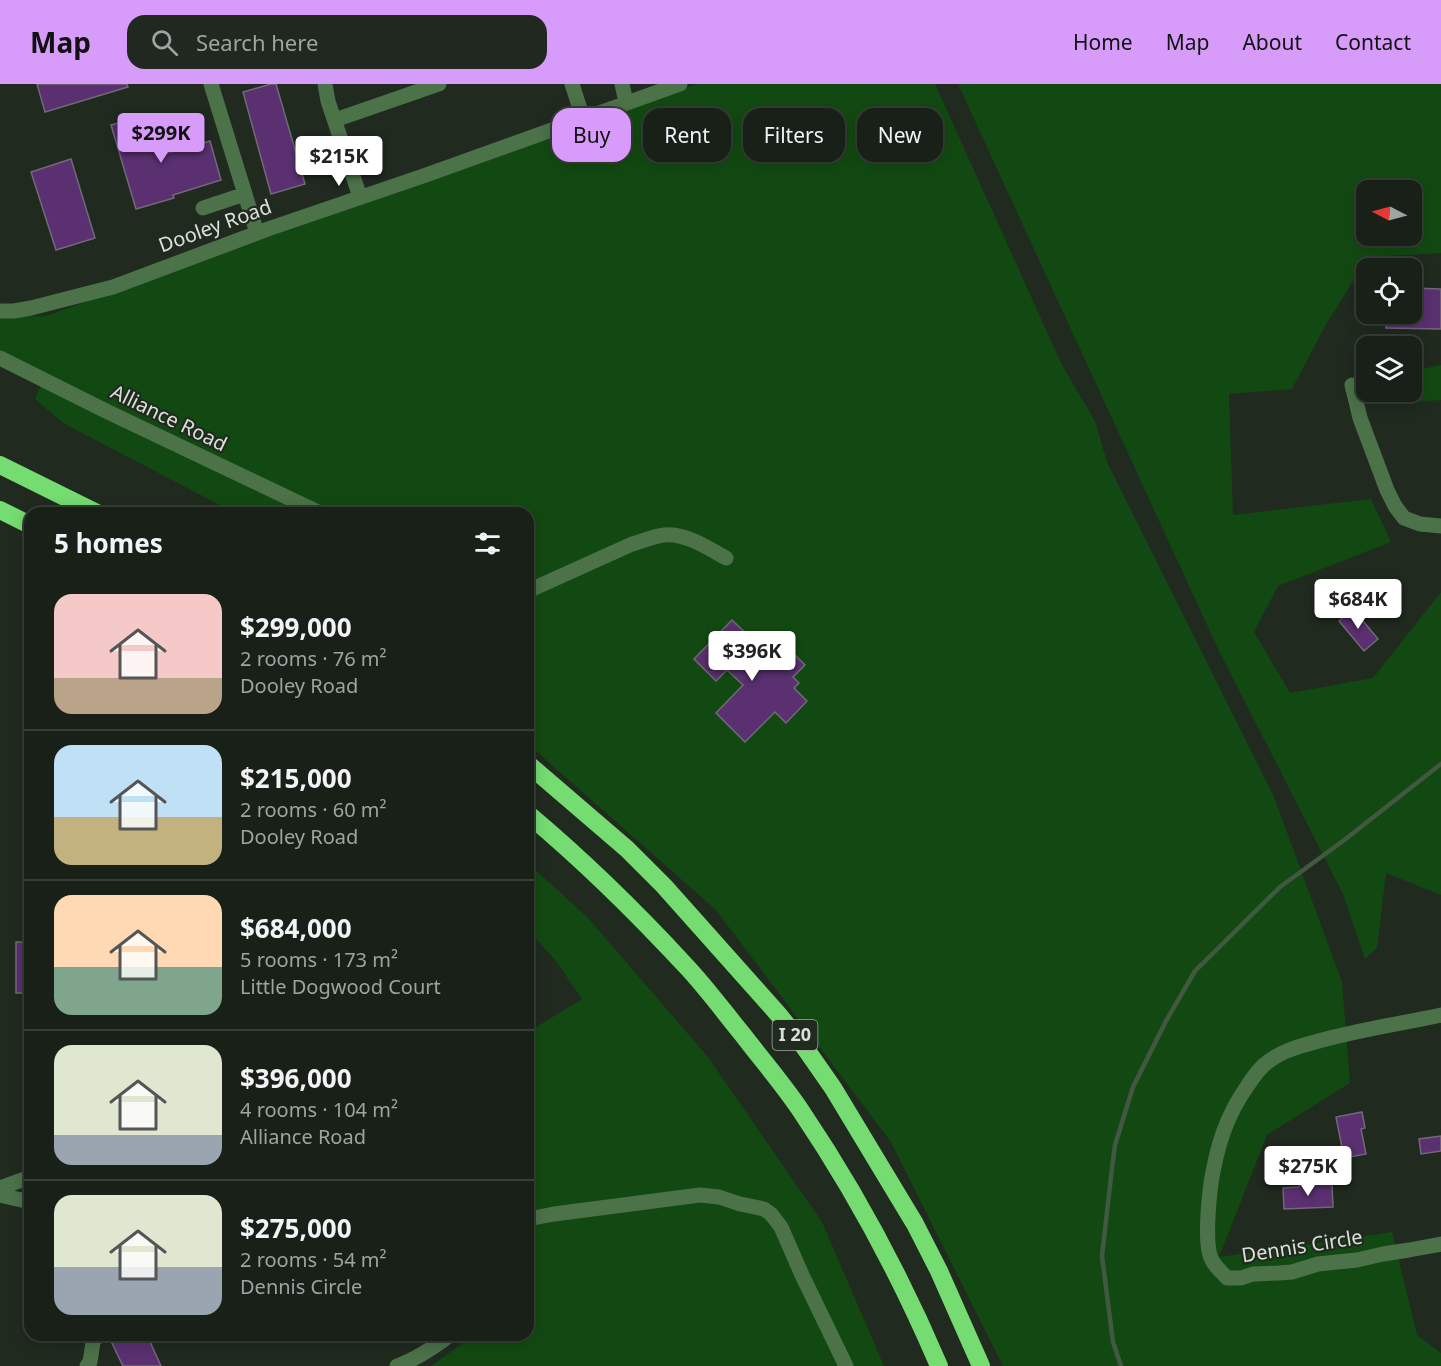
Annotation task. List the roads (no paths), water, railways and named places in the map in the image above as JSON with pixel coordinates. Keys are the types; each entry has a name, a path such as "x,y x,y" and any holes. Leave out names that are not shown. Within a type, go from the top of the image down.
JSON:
{"highway":[{"path":"0,465 85,507"},
{"path":"0,510 24,522"},
{"name":"I 20","path":"534,769 627,849 664,886 803,1045 833,1088 915,1224 939,1271 981,1366"},
{"name":"I 20","path":"534,819 584,863 686,966 778,1079 801,1111 856,1201 893,1269 939,1366"}],"street":[{"path":"211,84 257,233"},
{"path":"325,84 328,101 360,197"},
{"path":"335,120 439,84"},
{"path":"572,84 580,108"},
{"path":"622,84 626,102"},
{"name":"Dooley Road","path":"610,108 680,84"},
{"name":"Dooley Road","path":"0,310 15,311 31,308 113,287 257,233 552,129"},
{"path":"203,208 245,194"},
{"name":"Alliance Road","path":"0,358 307,507"},
{"path":"1352,385 1360,418 1387,490 1398,512 1404,518 1413,521 1430,526 1441,526"},
{"path":"534,588 633,544 665,535 682,536 726,558"},
{"name":"Dennis Circle","path":"1441,1015 1340,1035 1301,1046 1270,1060 1257,1072 1242,1094 1224,1129 1216,1154 1210,1194 1208,1246 1211,1259 1227,1278 1241,1278 1253,1274 1292,1272 1317,1264 1357,1260 1441,1244"},
{"path":"0,1188 24,1179"},
{"path":"0,1195 24,1201"},
{"path":"534,1218 700,1195 719,1197 764,1209 781,1227 846,1366"},
{"path":"87,1366 90,1362 94,1341"},
{"path":"397,1366 414,1360 441,1341"}],"waterway":[{"path":"1121,1366 1113,1342 1102,1256 1112,1168 1115,1145 1133,1087 1166,1021 1195,971 1280,887 1441,764"}]}
